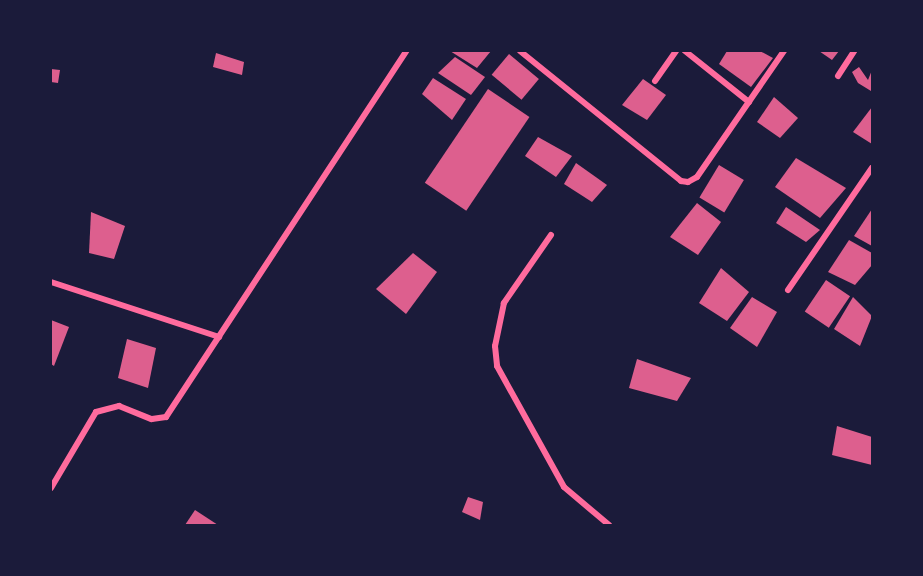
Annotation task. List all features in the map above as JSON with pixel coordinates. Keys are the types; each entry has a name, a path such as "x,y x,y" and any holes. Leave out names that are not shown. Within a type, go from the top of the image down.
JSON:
{"street":[{"path":"51,488 96,412 119,407 152,419 166,417 406,51"},
{"path":"520,51 681,181 697,177 784,51"},
{"path":"655,81 676,51"},
{"path":"685,51 749,102"},
{"path":"838,76 854,51"},
{"path":"789,289 872,168"},
{"path":"551,235 504,303 495,346 497,366 564,487 609,525"},
{"path":"51,282 219,337"}],"building":[{"path":"450,51 491,51 477,68"},
{"path":"727,51 760,51 773,58 751,87 719,64"},
{"path":"819,51 839,51 832,60"},
{"path":"216,53 244,62 242,75 213,67"},
{"path":"509,54 539,79 522,100 492,75"},
{"path":"455,57 485,77 471,95 438,73"},
{"path":"859,67 868,80 872,70 871,91 858,83 852,72"},
{"path":"51,69 60,70 58,83 51,82"},
{"path":"433,78 466,99 452,120 422,94"},
{"path":"643,79 666,95 647,120 622,105"},
{"path":"488,89 529,117 466,211 425,183"},
{"path":"774,97 798,118 780,138 757,122"},
{"path":"872,107 872,144 853,132"},
{"path":"538,137 572,156 556,177 525,156"},
{"path":"796,158 846,188 820,218 775,187"},
{"path":"576,163 607,185 592,202 564,184"},
{"path":"719,165 744,180 724,213 699,198"},
{"path":"697,203 721,222 698,255 670,237"},
{"path":"786,207 820,230 806,242 776,223"},
{"path":"872,209 872,246 854,236"},
{"path":"91,212 125,226 114,259 89,253"},
{"path":"849,240 872,253 872,265 855,285 828,272"},
{"path":"413,253 437,272 406,314 376,289"},
{"path":"721,268 749,292 727,321 699,303"},
{"path":"826,280 850,296 829,328 805,312"},
{"path":"752,297 777,312 757,347 730,328"},
{"path":"853,297 872,316 860,346 834,329"},
{"path":"51,320 69,327 54,366 51,364"},
{"path":"127,339 156,348 148,388 118,378"},
{"path":"637,359 691,378 677,401 629,388"},
{"path":"837,426 872,437 872,465 832,455"},
{"path":"468,497 483,502 480,520 462,512"},
{"path":"195,510 218,525 185,525"}]}
